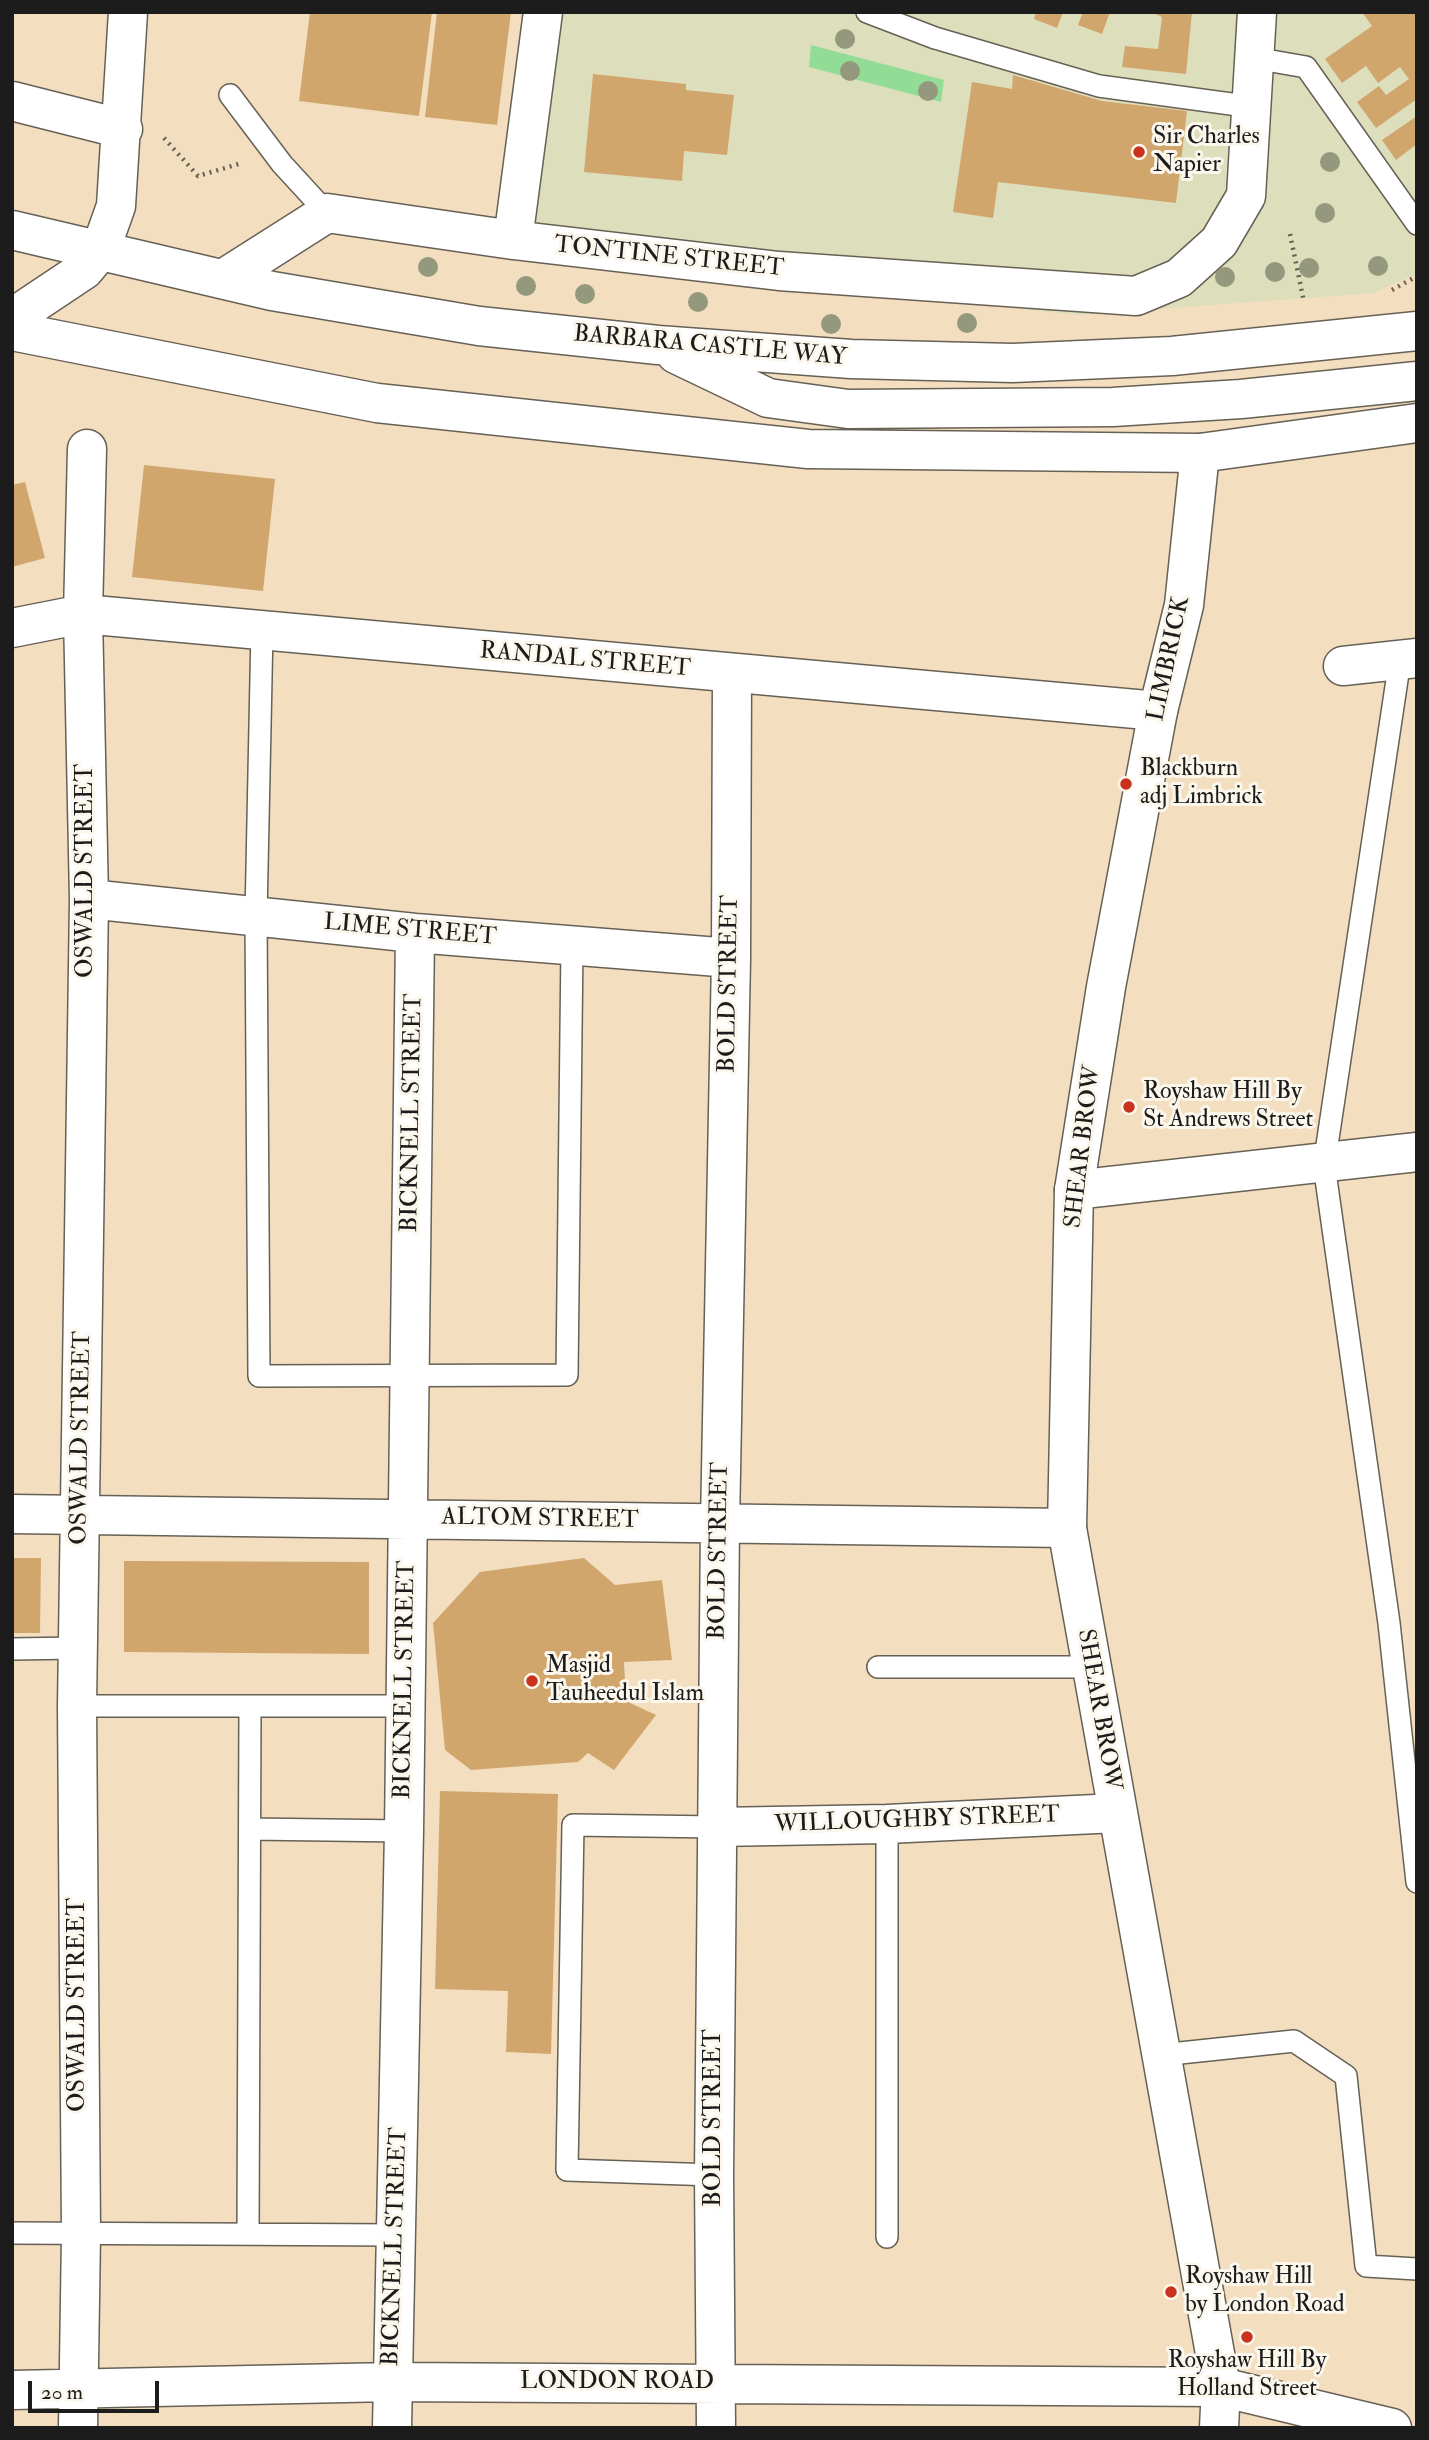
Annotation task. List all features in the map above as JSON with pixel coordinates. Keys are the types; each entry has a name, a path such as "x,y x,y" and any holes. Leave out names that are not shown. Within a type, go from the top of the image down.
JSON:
{"main road":[{"path":"12,318 84,270 100,251 116,206 123,129 128,12"},
{"path":"513,240 543,12"},
{"path":"1254,107 1258,12"},
{"path":"12,101 123,129"},
{"name":"TONTINE STREET","path":"327,213 513,240 779,271 1136,296 1179,278 1219,242 1246,196 1254,107"},
{"path":"223,279 327,213"},
{"name":"BARBARA CASTLE WAY","path":"12,230 223,279 479,326 658,345 851,359 1013,363 1172,356 1409,331"},
{"path":"12,331 377,403 808,449 1200,453 1417,423"},
{"path":"658,345 768,398 848,409 1113,407 1241,399 1417,381"},
{"name":"OSWALD STREET","path":"78,2428 80,2234 77,1706 82,1513 89,899 83,614 87,449"},
{"name":"LIMBRICK","path":"1106,987 1158,711 1184,605 1200,453"},
{"name":"RANDAL STREET","path":"12,628 83,614 1158,711"},
{"path":"1343,666 1409,659"},
{"name":"BOLD STREET","path":"716,2428 714,2175 717,1827 731,958 732,674"},
{"name":"LIME STREET","path":"89,899 415,933 731,958"},
{"name":"BICKNELL STREET","path":"392,2428 406,1706 415,933"},
{"name":"SHEAR BROW","path":"1106,987 1074,1191 1067,1528 1221,2387 1219,2428"},
{"path":"1074,1191 1324,1165 1417,1152"},
{"name":"ALTOM STREET","path":"12,1514 407,1517 1067,1528"},
{"name":"WILLOUGHBY STREET","path":"717,1827 887,1824 1117,1813"},
{"name":"LONDON ROAD","path":"12,2390 392,2382 1221,2387 1392,2428"}],"lane":[{"path":"867,12 935,38 1099,86 1254,107"},
{"path":"1254,58 1306,67 1417,224"},
{"path":"230,95 282,164 327,213"},
{"path":"262,630 256,916 259,1376 567,1375 572,945"},
{"path":"1409,659 1324,1165 1389,1623 1417,1882"},
{"path":"12,1649 78,1648"},
{"path":"878,1667 1090,1667"},
{"path":"77,1706 406,1706"},
{"path":"248,2234 250,1706"},
{"path":"887,1824 887,2237"},
{"path":"714,2175 568,2170 573,1825 717,1827"},
{"path":"250,1829 404,1831"},
{"path":"1161,2055 1294,2041 1346,2076 1366,2266 1417,2269"},
{"path":"12,2233 397,2235"}],"path":[{"path":"123,129 152,126 198,176 252,160 282,164"},
{"path":"1290,234 1305,308"}],"shaded area":[{"path":"558,12 1417,12 1417,274 1373,293 1078,315 529,257"}],"green space":[{"path":"811,45 944,80 941,102 809,67"}],"building":[{"path":"310,12 432,12 419,116 299,101"},
{"path":"437,12 511,12 497,125 425,117"},
{"path":"1036,12 1063,12 1057,28 1034,19"},
{"path":"1083,12 1110,12 1102,34 1078,25"},
{"path":"1151,12 1192,12 1186,74 1122,67 1125,46 1158,49 1162,17"},
{"path":"1362,12 1417,12 1417,99 1376,128 1357,102 1379,86 1386,95 1409,79 1400,67 1378,83 1366,66 1342,83 1325,59 1372,26"},
{"path":"593,74 686,84 686,90 734,95 727,155 684,151 682,181 584,172"},
{"path":"1013,75 1102,101 1187,111 1176,203 998,182 993,218 953,212 972,82 1012,89"},
{"path":"1417,116 1417,144 1396,160 1382,140"},
{"path":"144,465 275,479 263,591 132,577"},
{"path":"25,482 45,558 12,567 12,485"},
{"path":"12,1558 41,1558 40,1633 12,1633"},
{"name":"Masjid Tauheedul Islam","path":"584,1558 615,1585 662,1580 672,1660 624,1662 626,1701 656,1715 614,1770 588,1753 578,1762 471,1770 445,1750 433,1623 480,1572"},
{"path":"124,1561 369,1562 369,1654 124,1652"},
{"path":"440,1791 558,1794 551,2054 506,2052 508,1991 435,1989"}],"place":[{"name":"Sir Charles Napier","path":"1139,152"},
{"name":"Blackburn adj Limbrick","path":"1126,784"},
{"name":"Royshaw Hill By St Andrews Street","path":"1129,1107"},
{"name":"Masjid Tauheedul Islam","path":"532,1681"},
{"name":"Royshaw Hill by London Road","path":"1171,2292"},
{"name":"Royshaw Hill By Holland Street","path":"1247,2337"}]}
